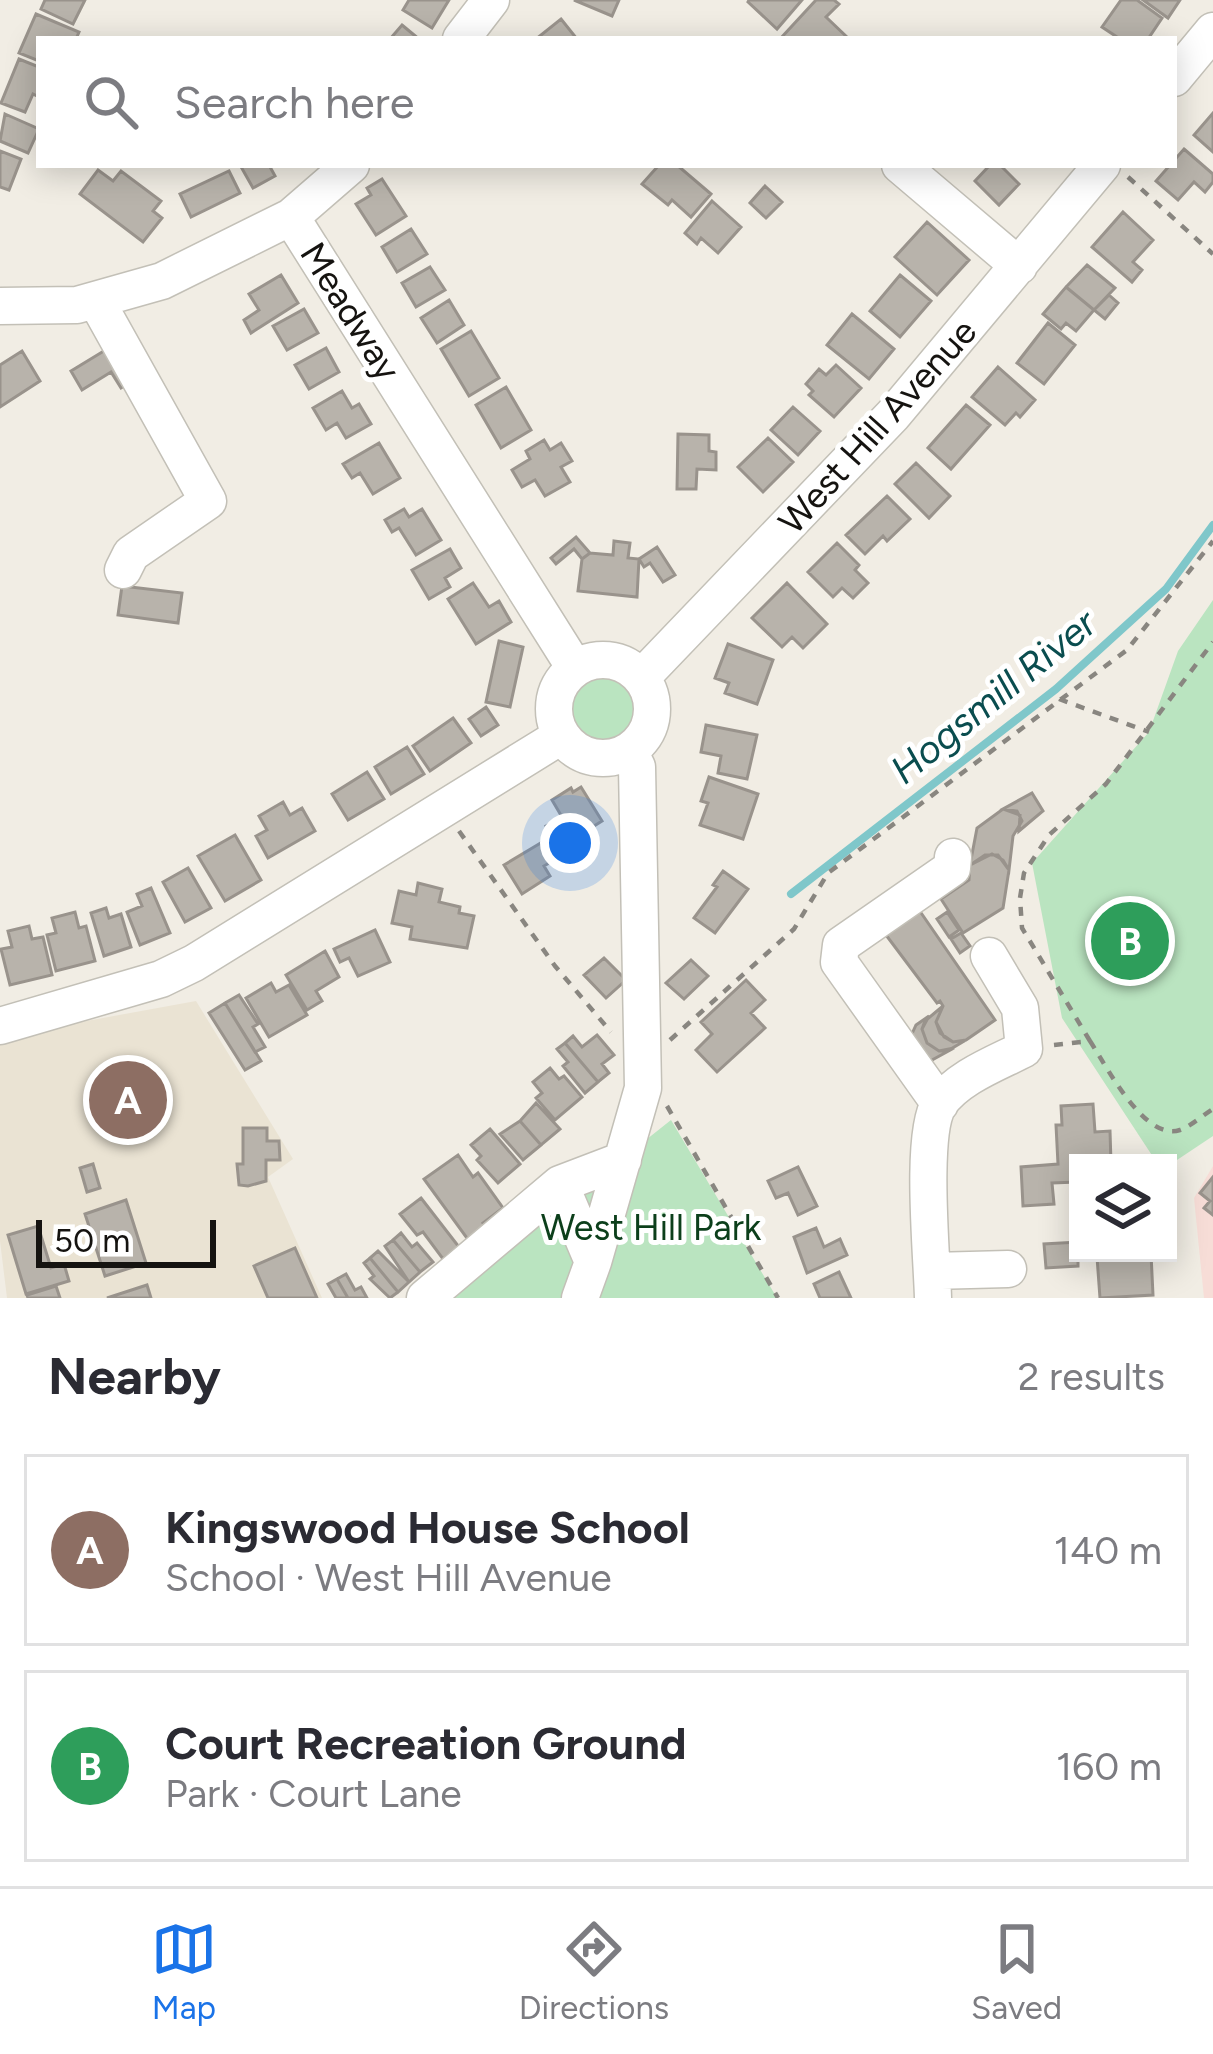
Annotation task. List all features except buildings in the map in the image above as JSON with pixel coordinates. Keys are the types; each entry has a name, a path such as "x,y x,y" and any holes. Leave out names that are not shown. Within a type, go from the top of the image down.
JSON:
{"street":[{"path":"463,36 491,0"},
{"path":"1177,73 1213,31"},
{"path":"291,217 348,168"},
{"path":"904,168 1019,266"},
{"name":"West Hill Avenue","path":"641,678 893,416 1100,168"},
{"name":"Meadway","path":"0,306 97,302 162,281 291,217 575,668"},
{"path":"97,302 208,500 131,554 123,570"},
{"path":"603,659 631,668 641,678 652,709 650,725 629,751 600,758 585,755 561,736 555,722 556,692 575,668 603,659"},
{"path":"0,1026 161,979 194,963 561,736"},
{"path":"580,1298 643,1075 637,767 629,751"},
{"path":"940,1103 839,962 838,954 842,945 952,868 953,857"},
{"path":"989,956 1020,1008 1024,1049 970,1077 940,1103 930,1148 933,1285 1008,1269"},
{"path":"425,1298 560,1184 622,1160"},
{"path":"560,1184 593,1262"}],"path":[{"path":"1118,168 1213,254"},
{"path":"643,1075 794,929 828,873 1127,650 1213,541"},
{"path":"1213,642 1106,784 1049,835 1024,873 1020,898 1022,928 1090,1041 1149,1126 1181,1130 1213,1109"},
{"path":"1059,699 1149,732"},
{"path":"443,808 555,966 671,1110 778,1298"},
{"path":"1024,1049 1090,1041"}],"shaded area":[{"path":"196,1001 293,1159 268,1177 322,1298 7,1298 0,1241 0,1040"},
{"path":"1213,1166 1213,1298 1204,1298 1194,1198"}],"green space":[{"path":"1213,600 1213,1136 1177,1160 1177,1154 1151,1154 1062,1018 1032,863 1149,732 1178,651"},
{"path":"604,673 629,684 640,709 629,734 604,745 579,734 568,709 579,684"},
{"name":"West Hill Park","path":"671,1120 777,1298 447,1298"}],"waterway":[{"name":"Hogsmill River","path":"791,894 1056,689 1166,589 1213,525"}],"place":[{"name":"Court Recreation Ground","path":"1130,941"},
{"name":"Kingswood House School","path":"128,1100"}]}
